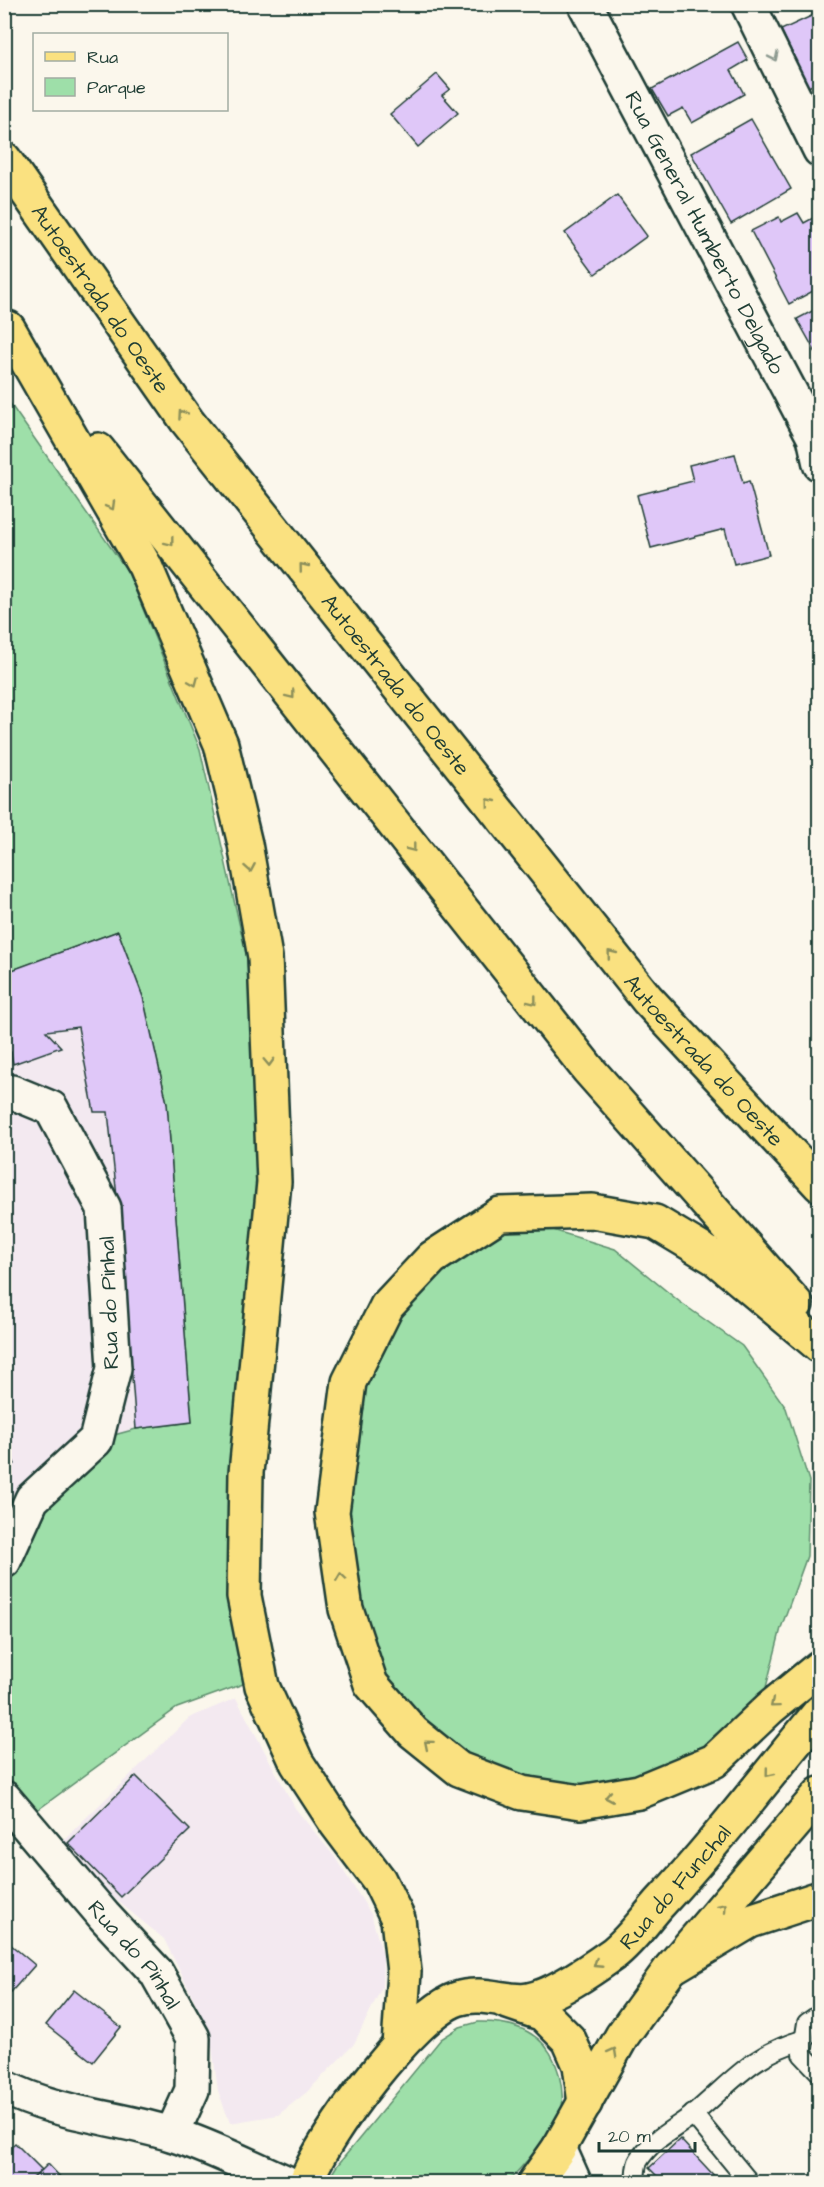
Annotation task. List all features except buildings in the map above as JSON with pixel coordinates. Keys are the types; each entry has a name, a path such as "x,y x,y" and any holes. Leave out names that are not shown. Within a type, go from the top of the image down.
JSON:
{"main road":[{"name":"Autoestrada do Oeste","path":"4,159 195,431 647,999 819,1185"},
{"path":"6,326 118,477 588,1069 819,1331"},
{"path":"6,326 145,566 221,744 245,844 265,957 274,1182 246,1473 244,1596 262,1686 297,1763 336,1823 379,1880 398,1919 404,1972 399,2046"},
{"path":"819,1346 715,1258 655,1222 592,1211 500,1214 432,1258 387,1305 349,1382 332,1512 346,1610 371,1684 413,1732 459,1769 522,1793 581,1802 639,1792 714,1761 770,1708 819,1667"},
{"name":"Rua do Funchal","path":"306,2182 324,2144 399,2046 430,2016 457,1999 489,1995 529,2000 563,1986 615,1953 680,1882 819,1712"},
{"path":"536,2182 559,2148 622,2036 671,1968 819,1794"},
{"path":"671,1968 750,1921 819,1898"},
{"name":"Rua do Funchal","path":"489,1995 543,2014 569,2040 580,2065 585,2103"}],"street":[{"name":"Rua General Humberto Delgado","path":"585,4 818,445"},
{"path":"748,4 819,150"},
{"name":"Rua do Pinhal","path":"4,1096 12,1092 51,1108 104,1208 114,1368 96,1440 32,1499 4,1561"},
{"name":"Rua do Pinhal","path":"4,1798 104,1916 156,1972 193,2038 192,2090 172,2134"},
{"path":"4,2086 66,2109 172,2134 285,2182"},
{"path":"559,2148 574,2182"}],"lane":[{"path":"819,2014 807,2024 802,2054 819,2073"},
{"path":"635,2182 637,2163 652,2143 693,2114 740,2071 775,2048 805,2039"},
{"path":"693,2114 749,2182"}],"shaded area":[{"path":"118,931 143,997 167,1103 192,1422 5,1561 5,973"},
{"path":"236,1698 295,1808 334,1856 371,1914 383,1956 382,1987 354,2044 307,2092 278,2115 230,2123 218,2091 210,2032 164,1939 103,1889 60,1843 189,1718"}],"green space":[{"path":"4,395 128,572 200,749 247,958 258,1179 246,1683 177,1708 36,1811 5,1783 5,1561 96,1440 136,1429 192,1422 167,1103 143,997 118,931 5,973"},
{"path":"500,1214 615,1249 680,1302 742,1346 786,1408 809,1481 807,1556 781,1628 758,1719 689,1771 593,1800 507,1788 413,1732 360,1650 343,1585 344,1421 374,1333"},
{"path":"478,2022 509,2025 533,2035 551,2055 561,2084 562,2106 556,2122 537,2149 508,2182 327,2182 336,2167 441,2039 460,2027"}]}
